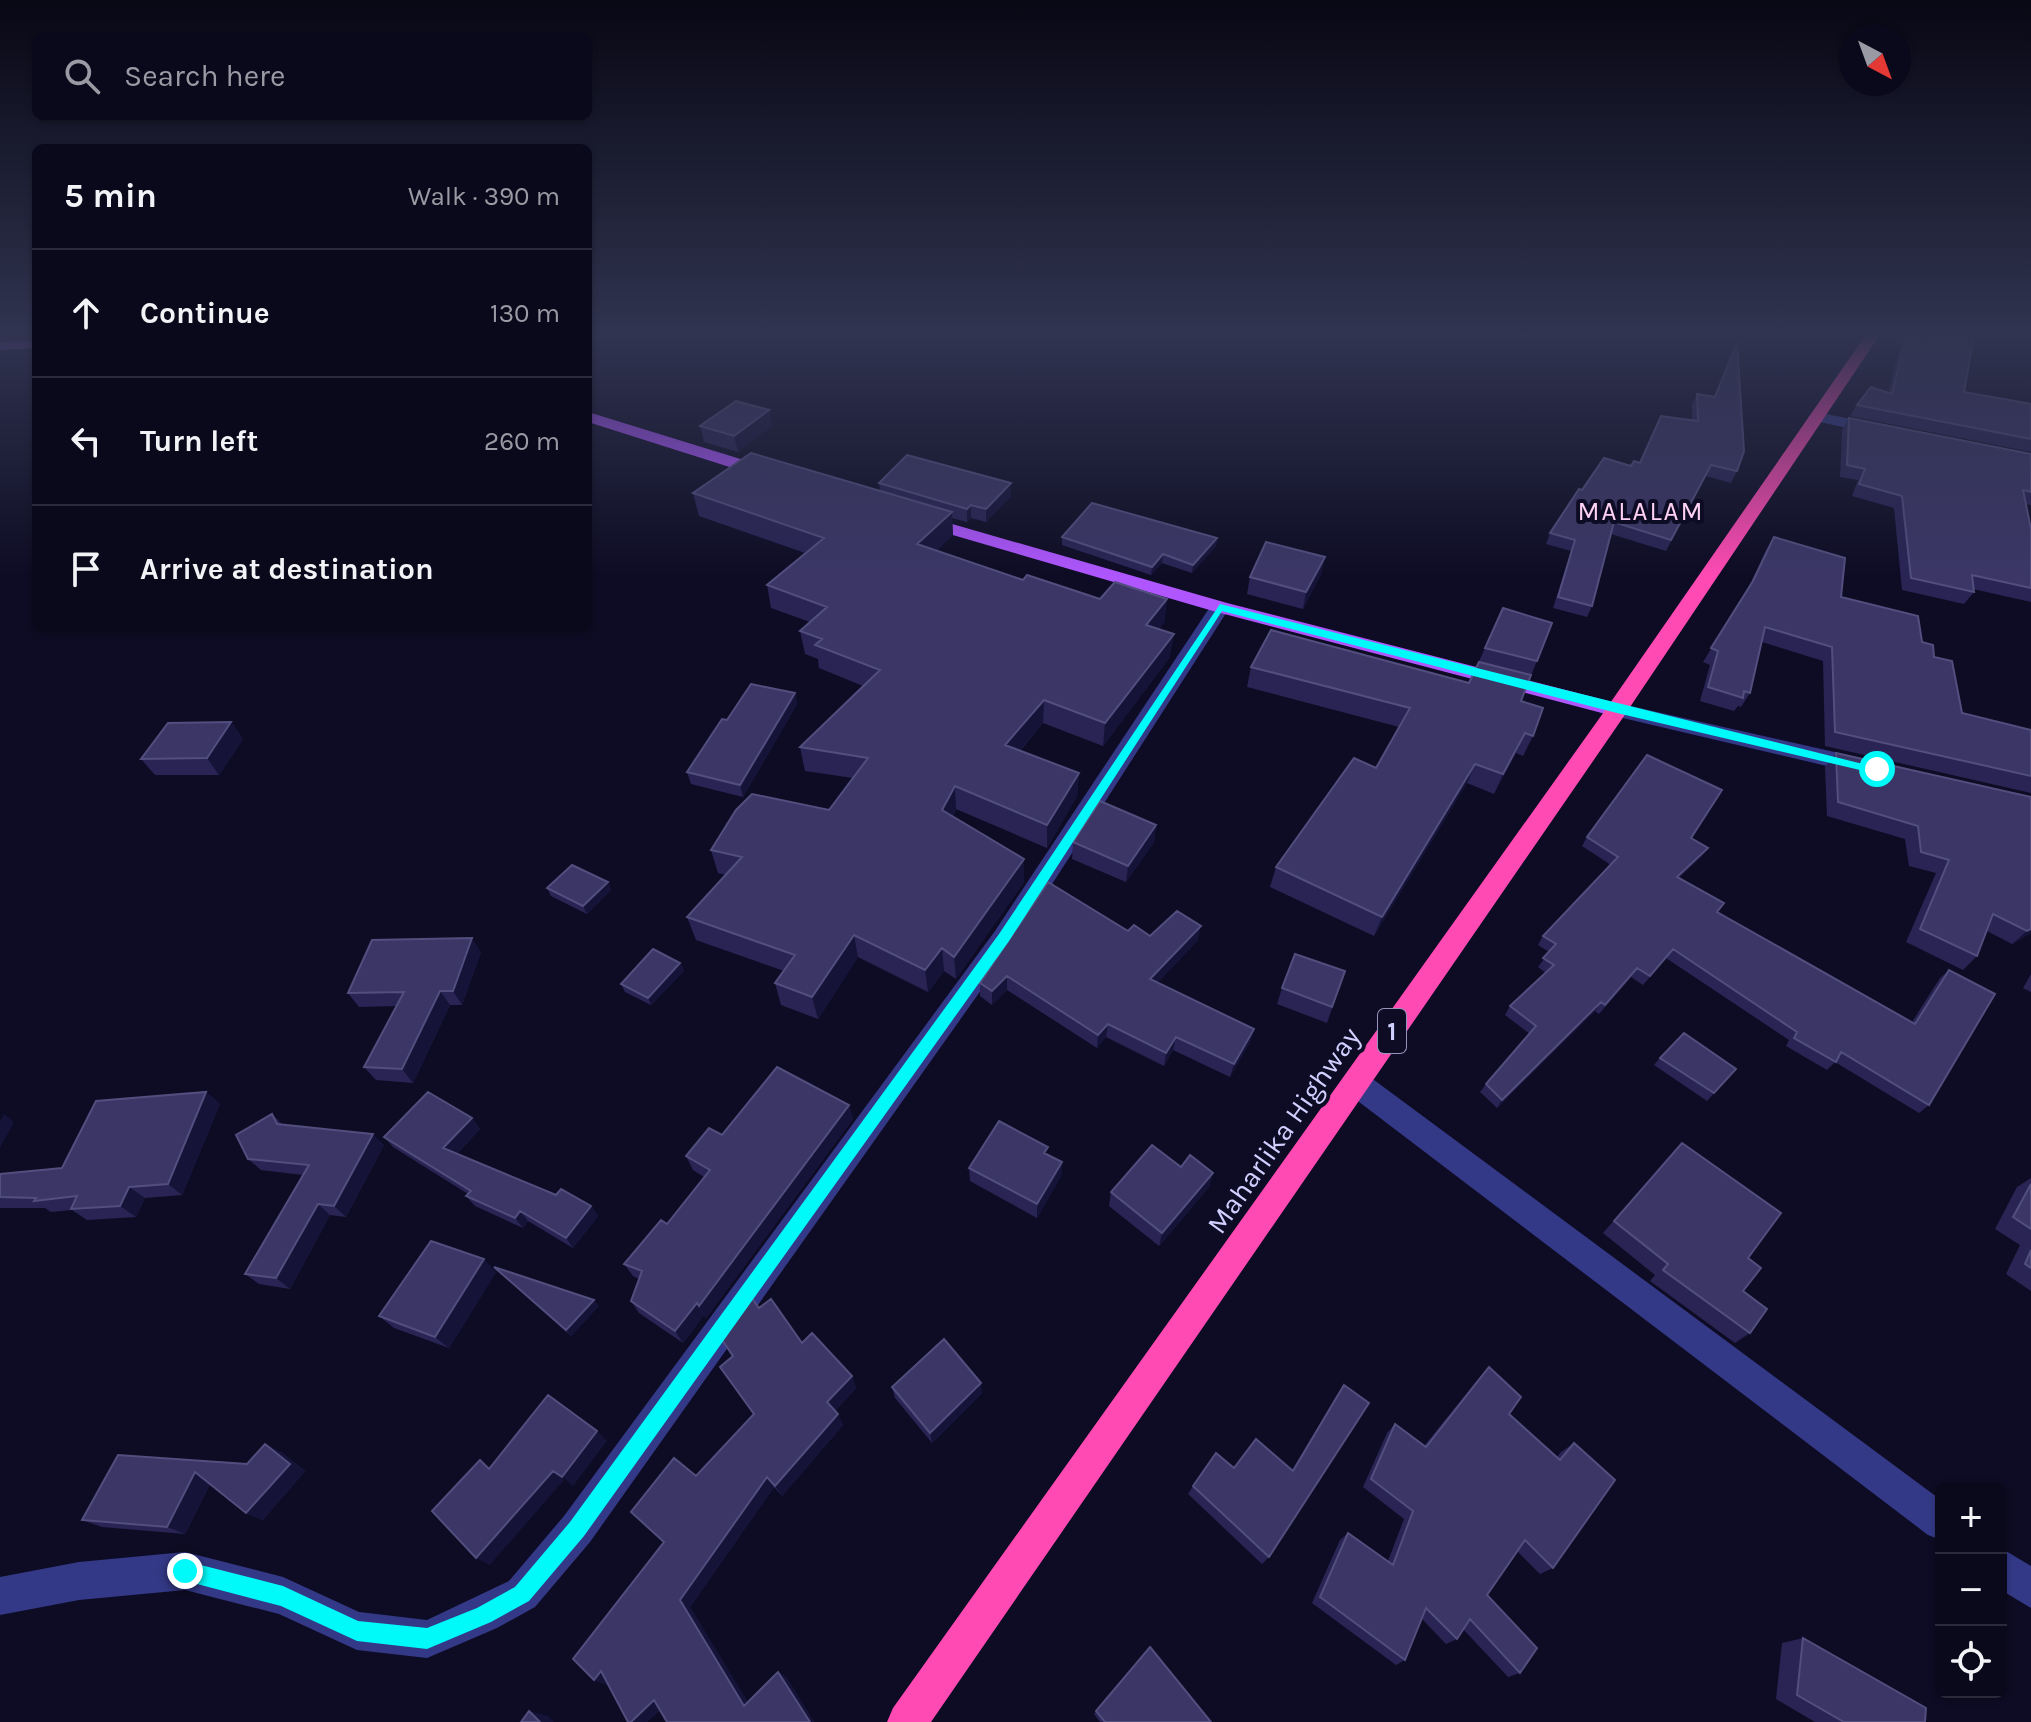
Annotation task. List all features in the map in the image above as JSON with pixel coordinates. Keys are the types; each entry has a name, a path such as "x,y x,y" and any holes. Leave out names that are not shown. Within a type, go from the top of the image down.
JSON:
{"highway":[{"name":"Maharlika Highway","path":"907,1722 1148,1372 1356,1083 1617,710 1816,417"}],"main road":[{"path":"592,418 786,478"},
{"path":"906,515 1220,607 1617,710"}],"street":[{"path":"1816,417 1891,432"},
{"path":"0,1596 79,1581 185,1571 283,1596 357,1631 427,1639 484,1615 522,1594 577,1529 1004,938 1220,607"},
{"path":"1617,710 1877,769"},
{"path":"1356,1083 1935,1517"},
{"path":"2007,1571 2031,1589"}],"building":[{"path":"714,416 760,416 734,436 700,426"},
{"path":"1661,416 1698,421 1698,416 1742,416 1744,451 1737,471 1711,465 1671,540 1614,522 1592,606 1558,597 1575,540 1550,533 1579,489 1582,490 1604,458 1631,466 1634,461 1640,463"},
{"path":"1915,416 2031,416 2031,439"},
{"path":"1849,418 2031,454 2031,492 2023,490 2031,529 2031,588 1972,575 1974,592 1911,578 1902,496 1859,484 1865,469 1847,465"},
{"path":"751,453 952,512 917,544 1023,580 1027,575 1100,599 1115,582 1167,599 1146,625 1174,634 1105,723 1044,700 1005,745 1079,773 1047,825 955,786 942,810 1024,859 954,957 942,948 925,970 854,935 812,997 775,983 795,955 687,917 742,857 711,850 736,810 752,794 829,810 868,758 800,747 880,670 815,645 822,639 800,631 827,607 767,585 824,538 693,493"},
{"path":"907,455 1011,483 986,509 971,505 967,509 879,483"},
{"path":"1092,503 1217,538 1193,565 1163,554 1152,567 1062,537"},
{"path":"1774,537 1845,558 1841,597 1918,616 1922,642 1933,645 1934,657 1952,661 1962,713 2031,730 2031,776 1835,732 1832,647 1765,627 1750,693 1744,691 1743,698 1708,687 1718,651 1711,648 1753,581"},
{"path":"1266,542 1325,557 1306,592 1250,577"},
{"path":"1503,608 1552,623 1537,661 1485,648"},
{"path":"1271,630 1469,683 1479,662 1531,675 1521,701 1543,708 1533,736 1525,733 1503,774 1475,764 1382,917 1276,867 1354,758 1376,768 1410,708 1251,667"},
{"path":"751,684 795,693 740,785 687,772 722,719 727,720"},
{"path":"231,722 207,758 141,759 168,723"},
{"path":"1836,753 2031,797 2031,929 2027,931 1993,914 1977,956 1920,929 1949,860 1921,852 1918,826 1838,802"},
{"path":"1647,755 1722,790 1691,838 1708,848 1677,877 1724,903 1717,912 1915,1024 1949,970 1995,994 1929,1105 1841,1052 1836,1062 1794,1038 1797,1032 1673,949 1650,976 1637,968 1605,1005 1601,1002 1502,1100 1486,1084 1536,1026 1510,1006 1554,965 1543,958 1556,944 1543,936 1618,857 1587,837"},
{"path":"1100,801 1156,825 1128,866 1073,842"},
{"path":"572,865 608,882 583,906 547,888"},
{"path":"1048,882 1128,931 1134,925 1150,936 1177,911 1201,926 1150,979 1254,1029 1234,1064 1176,1037 1166,1053 1108,1024 1098,1035 1007,976 992,991 980,983"},
{"path":"472,938 453,991 440,991 402,1069 364,1067 404,992 348,993 372,940"},
{"path":"653,949 680,963 648,998 621,984"},
{"path":"1295,954 1345,971 1332,1007 1282,988"},
{"path":"1684,1033 1736,1069 1714,1093 1660,1058"},
{"path":"777,1067 849,1105 699,1306 697,1303 675,1331 631,1301 642,1271 624,1264 661,1220 667,1224 710,1170 686,1156 709,1128 722,1135"},
{"path":"206,1092 168,1184 129,1187 120,1206 71,1209 77,1196 34,1201 36,1198 0,1197 0,1174 62,1168 96,1101"},
{"path":"428,1092 472,1118 443,1148 556,1195 561,1189 591,1206 566,1238 520,1211 515,1218 466,1196 471,1191 384,1137"},
{"path":"272,1114 277,1124 373,1134 334,1206 318,1204 276,1278 245,1274 309,1165 248,1159 236,1135"},
{"path":"999,1121 1048,1147 1044,1153 1062,1162 1037,1204 969,1168"},
{"path":"1682,1143 1781,1213 1748,1258 1761,1268 1743,1291 1767,1309 1750,1333 1663,1270 1668,1264 1614,1221"},
{"path":"1152,1145 1181,1167 1190,1155 1213,1173 1162,1233 1111,1192"},
{"path":"2031,1184 2031,1229 2013,1217"},
{"path":"431,1241 484,1259 435,1337 379,1316"},
{"path":"2031,1250 2031,1268 2025,1264"},
{"path":"494,1267 594,1300 566,1330"},
{"path":"751,1297 759,1308 771,1299 802,1343 812,1333 852,1376 827,1402 838,1414 775,1486 767,1477 680,1600 744,1706 778,1672 810,1722 667,1722 654,1700 628,1722 601,1671 594,1680 573,1659 664,1542 631,1512 674,1458 696,1476 754,1414 720,1367 733,1356 721,1338"},
{"path":"944,1339 981,1383 930,1433 892,1387"},
{"path":"1489,1367 1521,1397 1509,1414 1560,1460 1574,1443 1615,1480 1553,1568 1525,1540 1487,1595 1537,1648 1520,1673 1470,1619 1457,1639 1426,1608 1405,1660 1320,1597 1348,1533 1393,1565 1413,1511 1371,1479 1395,1424 1426,1447"},
{"path":"1344,1385 1369,1403 1269,1557 1193,1486 1216,1453 1234,1468 1256,1439 1293,1471"},
{"path":"548,1395 597,1431 562,1477 553,1471 476,1558 432,1511 480,1460 489,1469"},
{"path":"265,1444 290,1464 246,1513 195,1472 167,1527 82,1520 118,1455 247,1464"},
{"path":"1803,1638 1926,1708 1925,1722 1844,1722 1797,1695"},
{"path":"1150,1647 1211,1722 1105,1722 1096,1711"},
{"path":"529,1711 540,1722 521,1722"}],"district":[{"name":"MALALAM","path":"1641,511"}],"route":[{"path":"185,1571 283,1596 357,1631 427,1639 484,1615 522,1594 577,1529 1004,938 1220,607 1617,710 1877,769"}]}
